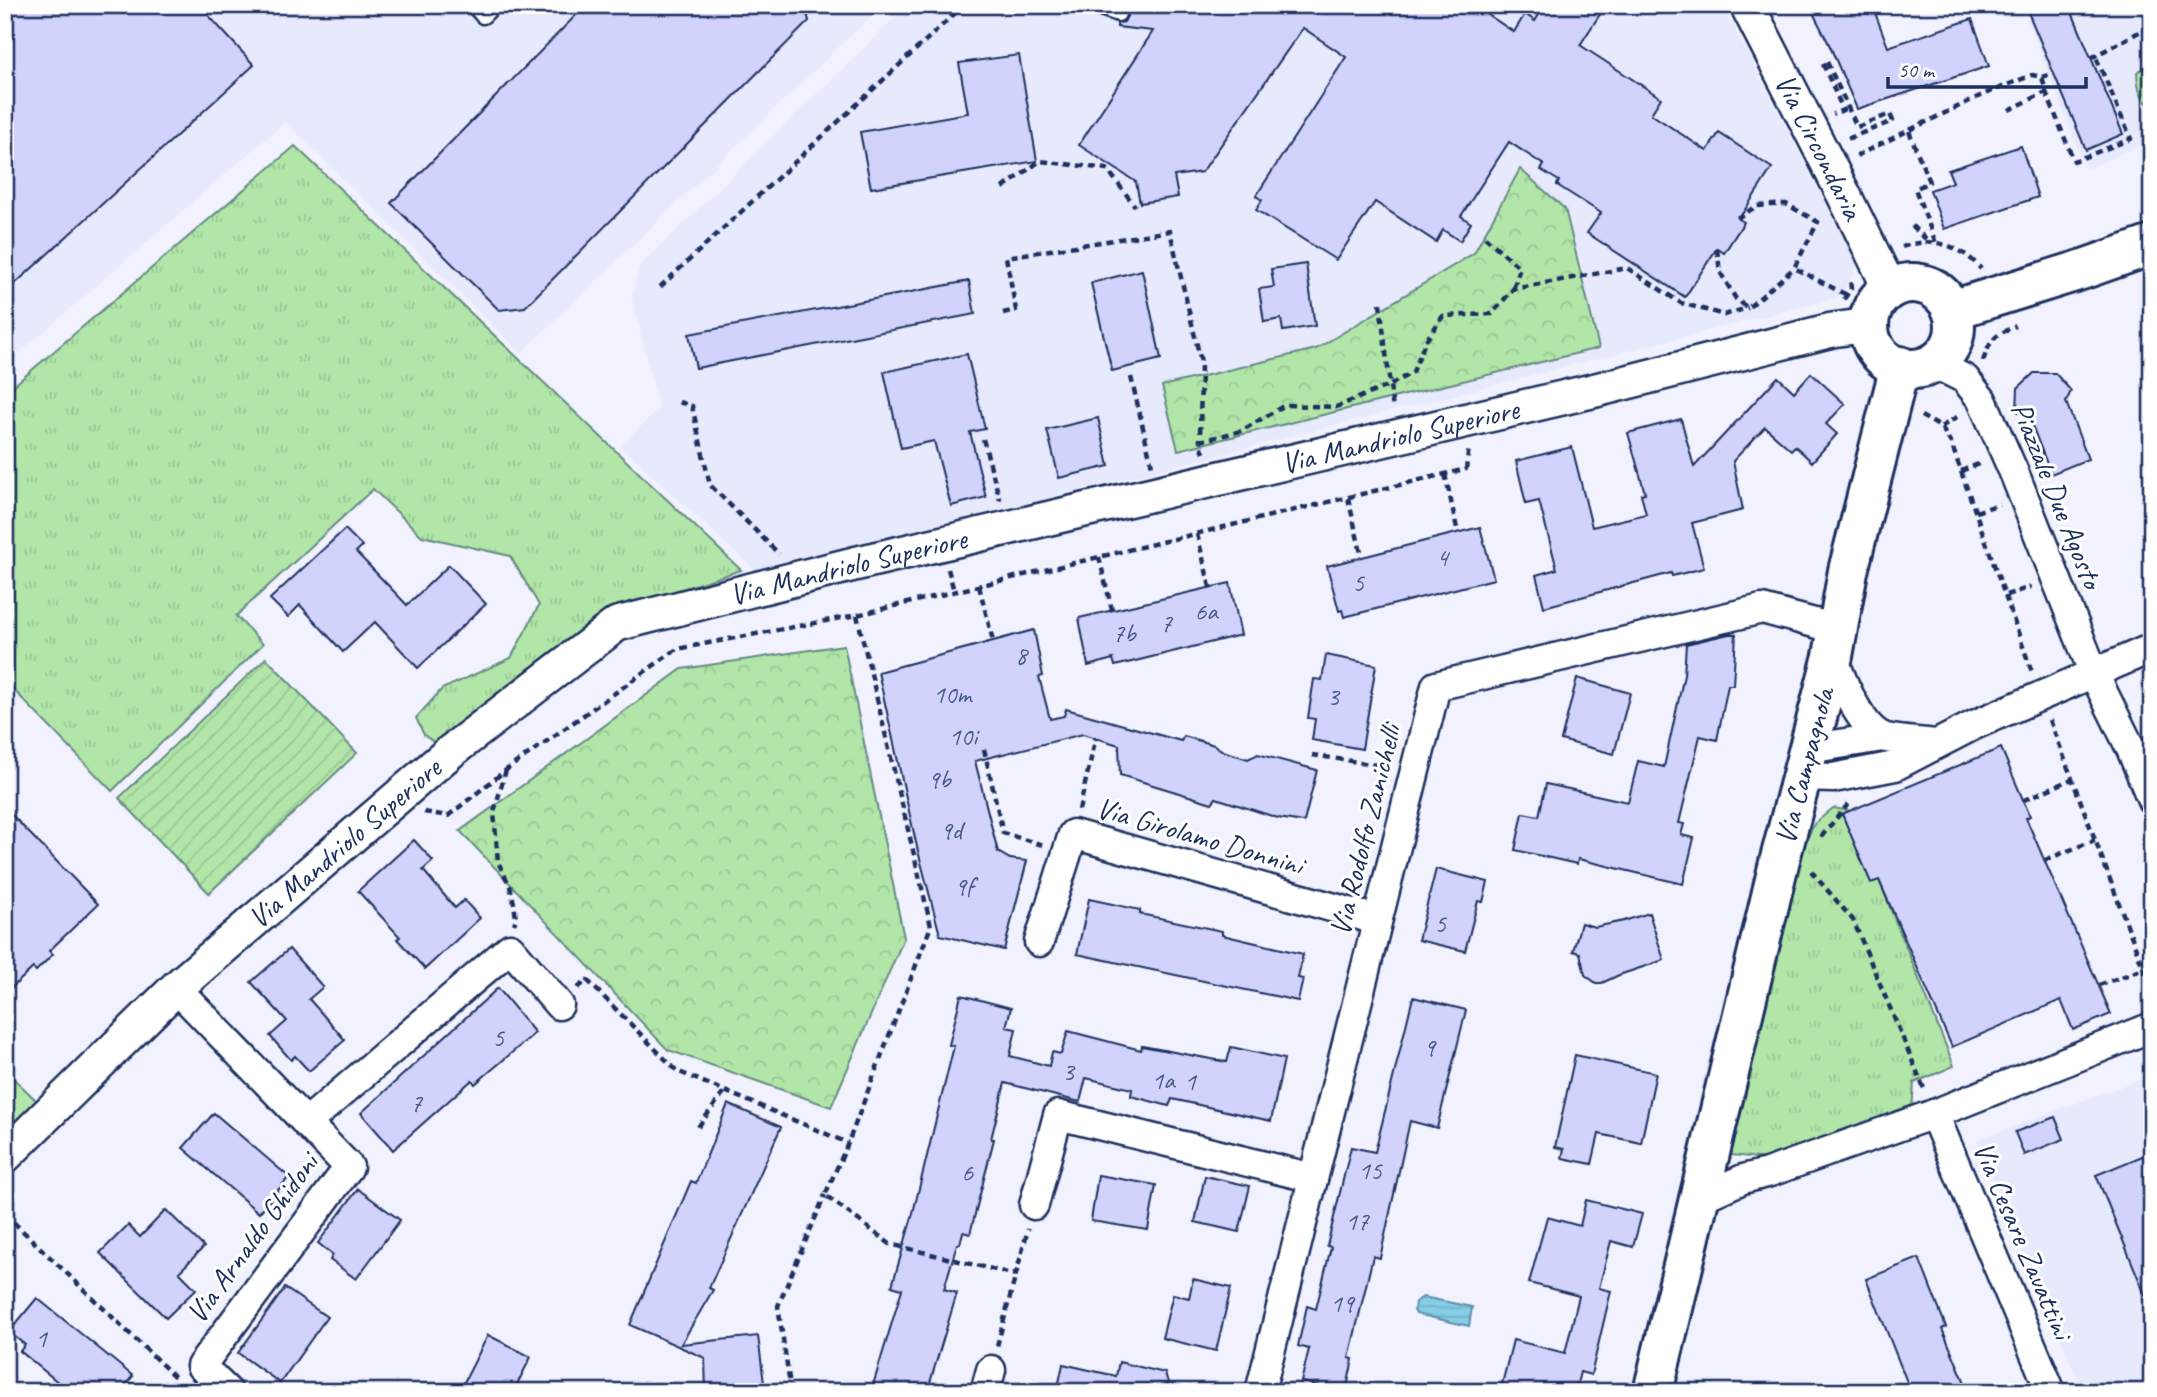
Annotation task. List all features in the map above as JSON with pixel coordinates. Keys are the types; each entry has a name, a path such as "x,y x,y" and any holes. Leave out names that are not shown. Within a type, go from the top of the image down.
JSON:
{"main road":[{"path":"1952,310 2152,245"},
{"path":"1904,284 1925,285 1936,290 1952,310 1955,322 1952,341 1945,353 1908,377 1875,347 1855,315 1873,308 1882,295 1904,284"},
{"name":"Via Campagnola","path":"1654,1392 1702,1182 1835,643 1848,571 1908,377"}],"street":[{"name":"Via Circondaria","path":"1747,5 1890,289"},
{"name":"Via Mandriolo Superiore","path":"5,1156 176,988 450,752 617,624 941,543 1596,390 1832,330 1855,315"},
{"name":"Piazzale Due Agosto","path":"1908,377 1965,379 1982,400 2015,475 2094,674 2152,800"},
{"name":"Via Rodolfo Zanichelli","path":"1260,1392 1436,686 1762,609 1835,643"},
{"path":"1835,643 1849,698 1865,721 1883,737"},
{"path":"1805,763 1833,778 1895,766 1936,744 2152,648"},
{"path":"1805,763 1883,737 1936,744"},
{"name":"Via Girolamo Donnini","path":"1039,942 1070,844 1377,920"},
{"path":"510,948 559,1004"},
{"name":"Via Arnaldo Ghidoni","path":"306,1123 510,948"},
{"name":"Via Arnaldo Ghidoni","path":"176,988 349,1167 201,1366 228,1392"},
{"path":"1702,1182 1743,1180 1768,1173 1934,1114 2152,1027"},
{"name":"Via Cesare Zavattini","path":"1934,1114 2051,1392"},
{"path":"1034,1205 1058,1115 1313,1178"}],"lane":[{"path":"472,5 483,16 494,5"},
{"path":"1092,5 1118,15"}],"path":[{"path":"660,288 964,5"},
{"path":"2042,77 2074,161 2131,139 2093,57 2152,24"},
{"path":"1829,116 1843,110 1825,63 1857,127 1891,114 1893,121 1843,140"},
{"path":"1852,157 1980,96 2032,75 2042,77 2054,74"},
{"path":"2009,110 2046,92"},
{"path":"1909,131 1929,182 1915,189 1933,243"},
{"path":"1003,188 1040,161 1107,169 1135,206"},
{"path":"1513,289 1627,268 1681,303 1724,315 1748,308 1794,268 1818,222 1786,204 1757,206 1737,218"},
{"path":"1912,226 1933,243"},
{"path":"1003,313 1016,310 1006,257 1170,231 1201,362 1200,441 1207,464"},
{"path":"1200,441 1241,431 1284,405 1336,407 1390,385 1413,372 1425,342 1443,316 1492,314 1513,289 1520,268 1485,237"},
{"path":"1895,237 1900,248 1914,243 1947,243 1971,257 1983,272"},
{"path":"1717,248 1720,272 1737,299 1748,308"},
{"path":"1847,295 1850,289 1850,267"},
{"path":"1794,268 1847,295 1855,315"},
{"path":"1381,303 1394,418"},
{"path":"1987,372 1982,362 1989,342 2004,331 2028,321"},
{"path":"1131,377 1155,477"},
{"path":"1908,377 1951,443 2041,696 2152,991"},
{"path":"678,402 692,406 710,485 782,556"},
{"path":"983,439 1000,502"},
{"path":"420,811 448,816 506,770 677,649 857,615 1466,469 1470,446"},
{"path":"1961,471 1985,461"},
{"path":"1445,474 1458,533"},
{"path":"1348,498 1362,557"},
{"path":"1976,512 2000,503"},
{"path":"1197,534 1210,587"},
{"path":"941,543 954,592"},
{"path":"1100,557 1112,610"},
{"path":"979,586 993,641"},
{"path":"2005,595 2031,587"},
{"path":"791,1392 778,1307 848,1143 934,926 857,615"},
{"path":"984,749 1003,833 1070,844 1096,737"},
{"path":"1312,755 1415,770"},
{"path":"506,770 494,812 498,862 510,886 516,919 509,935 510,948"},
{"path":"2024,800 2072,779"},
{"path":"2045,860 2095,840"},
{"path":"1811,871 1853,920 1934,1114"},
{"path":"2099,985 2144,969"},
{"path":"559,1004 587,980 677,1071 848,1143"},
{"path":"698,1127 725,1091"},
{"path":"825,1195 890,1244 1016,1275"},
{"path":"988,1381 1034,1205"},
{"path":"5,1214 183,1385"}],"shaded area":[{"path":"5,5 496,5 507,16 518,5 866,5 873,14 521,353 285,122 5,365"},
{"path":"913,5 1722,5 1858,265 1840,297 757,572 621,446 659,408 632,298 639,267 896,17"},
{"path":"2022,5 2152,5 2152,140 2086,169"},
{"path":"2152,1075 2152,1392 2083,1392 1977,1140"}],"green space":[{"path":"2152,63 2152,107 2140,92 2137,72"},
{"path":"295,146 741,570 607,613 442,748 424,735 416,718 442,689 511,658 539,605 510,556 422,536 373,489 236,616 263,644 112,791 5,681 5,393"},
{"path":"1520,169 1565,209 1599,348 1178,450 1162,386 1316,349 1474,253"},
{"path":"844,645 904,938 831,1107 668,1050 460,831 682,669"},
{"path":"266,658 357,753 209,893 119,798"},
{"path":"1833,808 1851,811 1954,1066 1914,1083 1912,1110 1767,1159 1731,1155 1799,856 1814,824"},
{"path":"5,1070 38,1102 5,1132"}],"water":[{"path":"1423,1297 1472,1307 1469,1326 1416,1314 1415,1302"}],"building":[{"path":"5,5 199,5 254,65 5,293"},
{"path":"586,5 805,5 809,21 525,307 499,310 391,203"},
{"path":"1122,5 1473,5 1514,32 1525,14 1535,21 1545,5 1606,5 1580,45 1661,98 1651,114 1707,151 1719,133 1772,168 1739,219 1744,222 1724,253 1717,248 1685,297 1587,233 1601,213 1557,185 1559,181 1541,170 1544,165 1509,142 1461,216 1471,223 1460,241 1443,230 1436,242 1375,202 1336,260 1256,210 1262,200 1256,196 1346,57 1303,28 1202,172 1174,176 1178,197 1140,203 1136,182 1079,145 1153,31 1117,27 1117,23 1124,22 1127,16"},
{"path":"1809,5 1872,5 1888,47 1972,19 1989,66 1857,109"},
{"path":"2025,5 2069,5 2123,134 2086,150"},
{"path":"1019,55 1037,161 871,188 860,132 968,113 959,63"},
{"path":"2021,146 2038,197 1944,229 1930,190 1953,182 1948,170"},
{"path":"1306,264 1315,326 1283,331 1281,319 1264,322 1259,289 1274,287 1271,269"},
{"path":"1142,270 1161,359 1112,371 1091,283"},
{"path":"969,281 975,314 696,368 689,334"},
{"path":"967,354 985,429 970,432 986,497 951,506 934,441 901,448 884,372"},
{"path":"1811,373 1845,404 1826,424 1837,434 1812,462 1795,446 1791,450 1765,427 1733,461 1743,510 1692,523 1704,568 1672,576 1671,573 1544,607 1536,575 1557,569 1539,501 1526,504 1516,461 1572,447 1592,527 1646,514 1641,494 1645,493 1628,433 1681,419 1694,467 1778,377 1794,392"},
{"path":"2034,373 2055,373 2071,391 2066,402 2088,459 2051,474 2028,415 2017,411 2018,388"},
{"path":"1098,418 1109,466 1059,478 1047,430"},
{"path":"1480,527 1494,579 1344,617 1342,610 1339,611 1327,566"},
{"path":"345,529 362,546 356,552 407,605 449,565 486,604 418,668 375,622 343,652 300,605 288,617 270,599"},
{"path":"1230,583 1241,635 1115,666 1113,659 1088,666 1079,618"},
{"path":"1034,630 1043,676 1039,677 1050,719 1064,716 1066,709 1181,741 1184,736 1248,759 1258,754 1317,770 1304,822 1278,818 1216,798 1212,803 1120,775 1119,745 1083,734 975,761 998,852 1010,859 1027,861 1004,950 940,935 917,847 878,672"},
{"path":"1736,634 1733,685 1728,685 1717,740 1700,736 1679,823 1684,824 1681,835 1694,838 1683,884 1578,859 1577,864 1515,850 1523,813 1539,816 1546,784 1628,802 1638,761 1664,767 1684,675 1686,644"},
{"path":"1326,655 1376,665 1362,749 1312,740 1315,719 1308,718 1314,679 1322,680"},
{"path":"1577,678 1630,693 1614,754 1561,740"},
{"path":"2001,748 2030,816 2026,818 2111,1014 2073,1030 2061,1000 1952,1047 1879,880 1871,883 1842,814"},
{"path":"5,808 98,904 49,951 53,954 36,971 33,968 5,994"},
{"path":"414,840 433,861 423,870 455,908 464,900 480,918 425,969 358,891"},
{"path":"1436,869 1488,882 1483,902 1478,901 1465,951 1418,940"},
{"path":"1089,899 1140,910 1140,914 1222,931 1222,935 1303,954 1298,978 1303,979 1298,1001 1077,954"},
{"path":"1649,913 1664,960 1602,983 1596,983 1585,975 1580,953 1573,951 1581,923 1595,927"},
{"path":"289,949 323,987 309,999 345,1040 309,1071 295,1056 291,1060 270,1036 287,1021 251,982"},
{"path":"498,988 535,1033 475,1084 472,1080 393,1150 361,1113"},
{"path":"961,995 1011,1008 1006,1027 1016,1029 1010,1056 1049,1066 1052,1052 1061,1054 1068,1031 1141,1050 1142,1046 1227,1062 1231,1047 1284,1059 1271,1121 1172,1099 1169,1106 1131,1096 1132,1089 1086,1078 1080,1102 1005,1083 970,1234 963,1232 960,1244 957,1244 944,1289 957,1293 929,1386 924,1384 922,1392 871,1392 902,1289 892,1286 912,1217 954,1046 949,1045"},
{"path":"1413,997 1466,1010 1437,1128 1410,1121 1380,1258 1373,1256 1349,1358 1353,1359 1346,1392 1301,1382 1309,1349 1298,1346 1307,1306 1316,1309 1331,1247 1327,1246 1351,1147 1375,1152"},
{"path":"1575,1055 1656,1073 1641,1143 1599,1134 1592,1164 1562,1158 1564,1149 1555,1147"},
{"path":"728,1104 781,1127 709,1288 713,1290 681,1344 758,1336 764,1383 753,1383 754,1392 706,1392 705,1358 630,1325 691,1181 696,1183"},
{"path":"214,1113 289,1177 259,1213 183,1148"},
{"path":"2055,1117 2064,1139 2024,1155 2015,1132"},
{"path":"2152,1152 2152,1309 2151,1309 2096,1175"},
{"path":"1098,1175 1156,1185 1148,1230 1091,1221"},
{"path":"1205,1176 1250,1186 1239,1232 1195,1222"},
{"path":"358,1189 400,1220 356,1279 330,1260 333,1255 318,1243"},
{"path":"1586,1200 1642,1214 1633,1247 1611,1241 1599,1288 1611,1291 1591,1375 1580,1372 1575,1392 1500,1392 1513,1340 1565,1353 1579,1296 1529,1283 1547,1217 1580,1226"},
{"path":"166,1210 204,1247 179,1272 196,1289 166,1318 100,1253 128,1225 140,1237"},
{"path":"1919,1258 1946,1327 1942,1329 1969,1392 1911,1392 1866,1279"},
{"path":"1193,1279 1231,1288 1216,1351 1162,1338 1173,1294 1189,1298"},
{"path":"285,1288 327,1317 280,1383 238,1353"},
{"path":"37,1298 133,1376 119,1392 70,1392 20,1351 25,1345 9,1332"},
{"path":"488,1335 531,1357 513,1392 459,1392"},
{"path":"1119,1362 1165,1373 1171,1392 1057,1392 1063,1364 1116,1376"}]}
